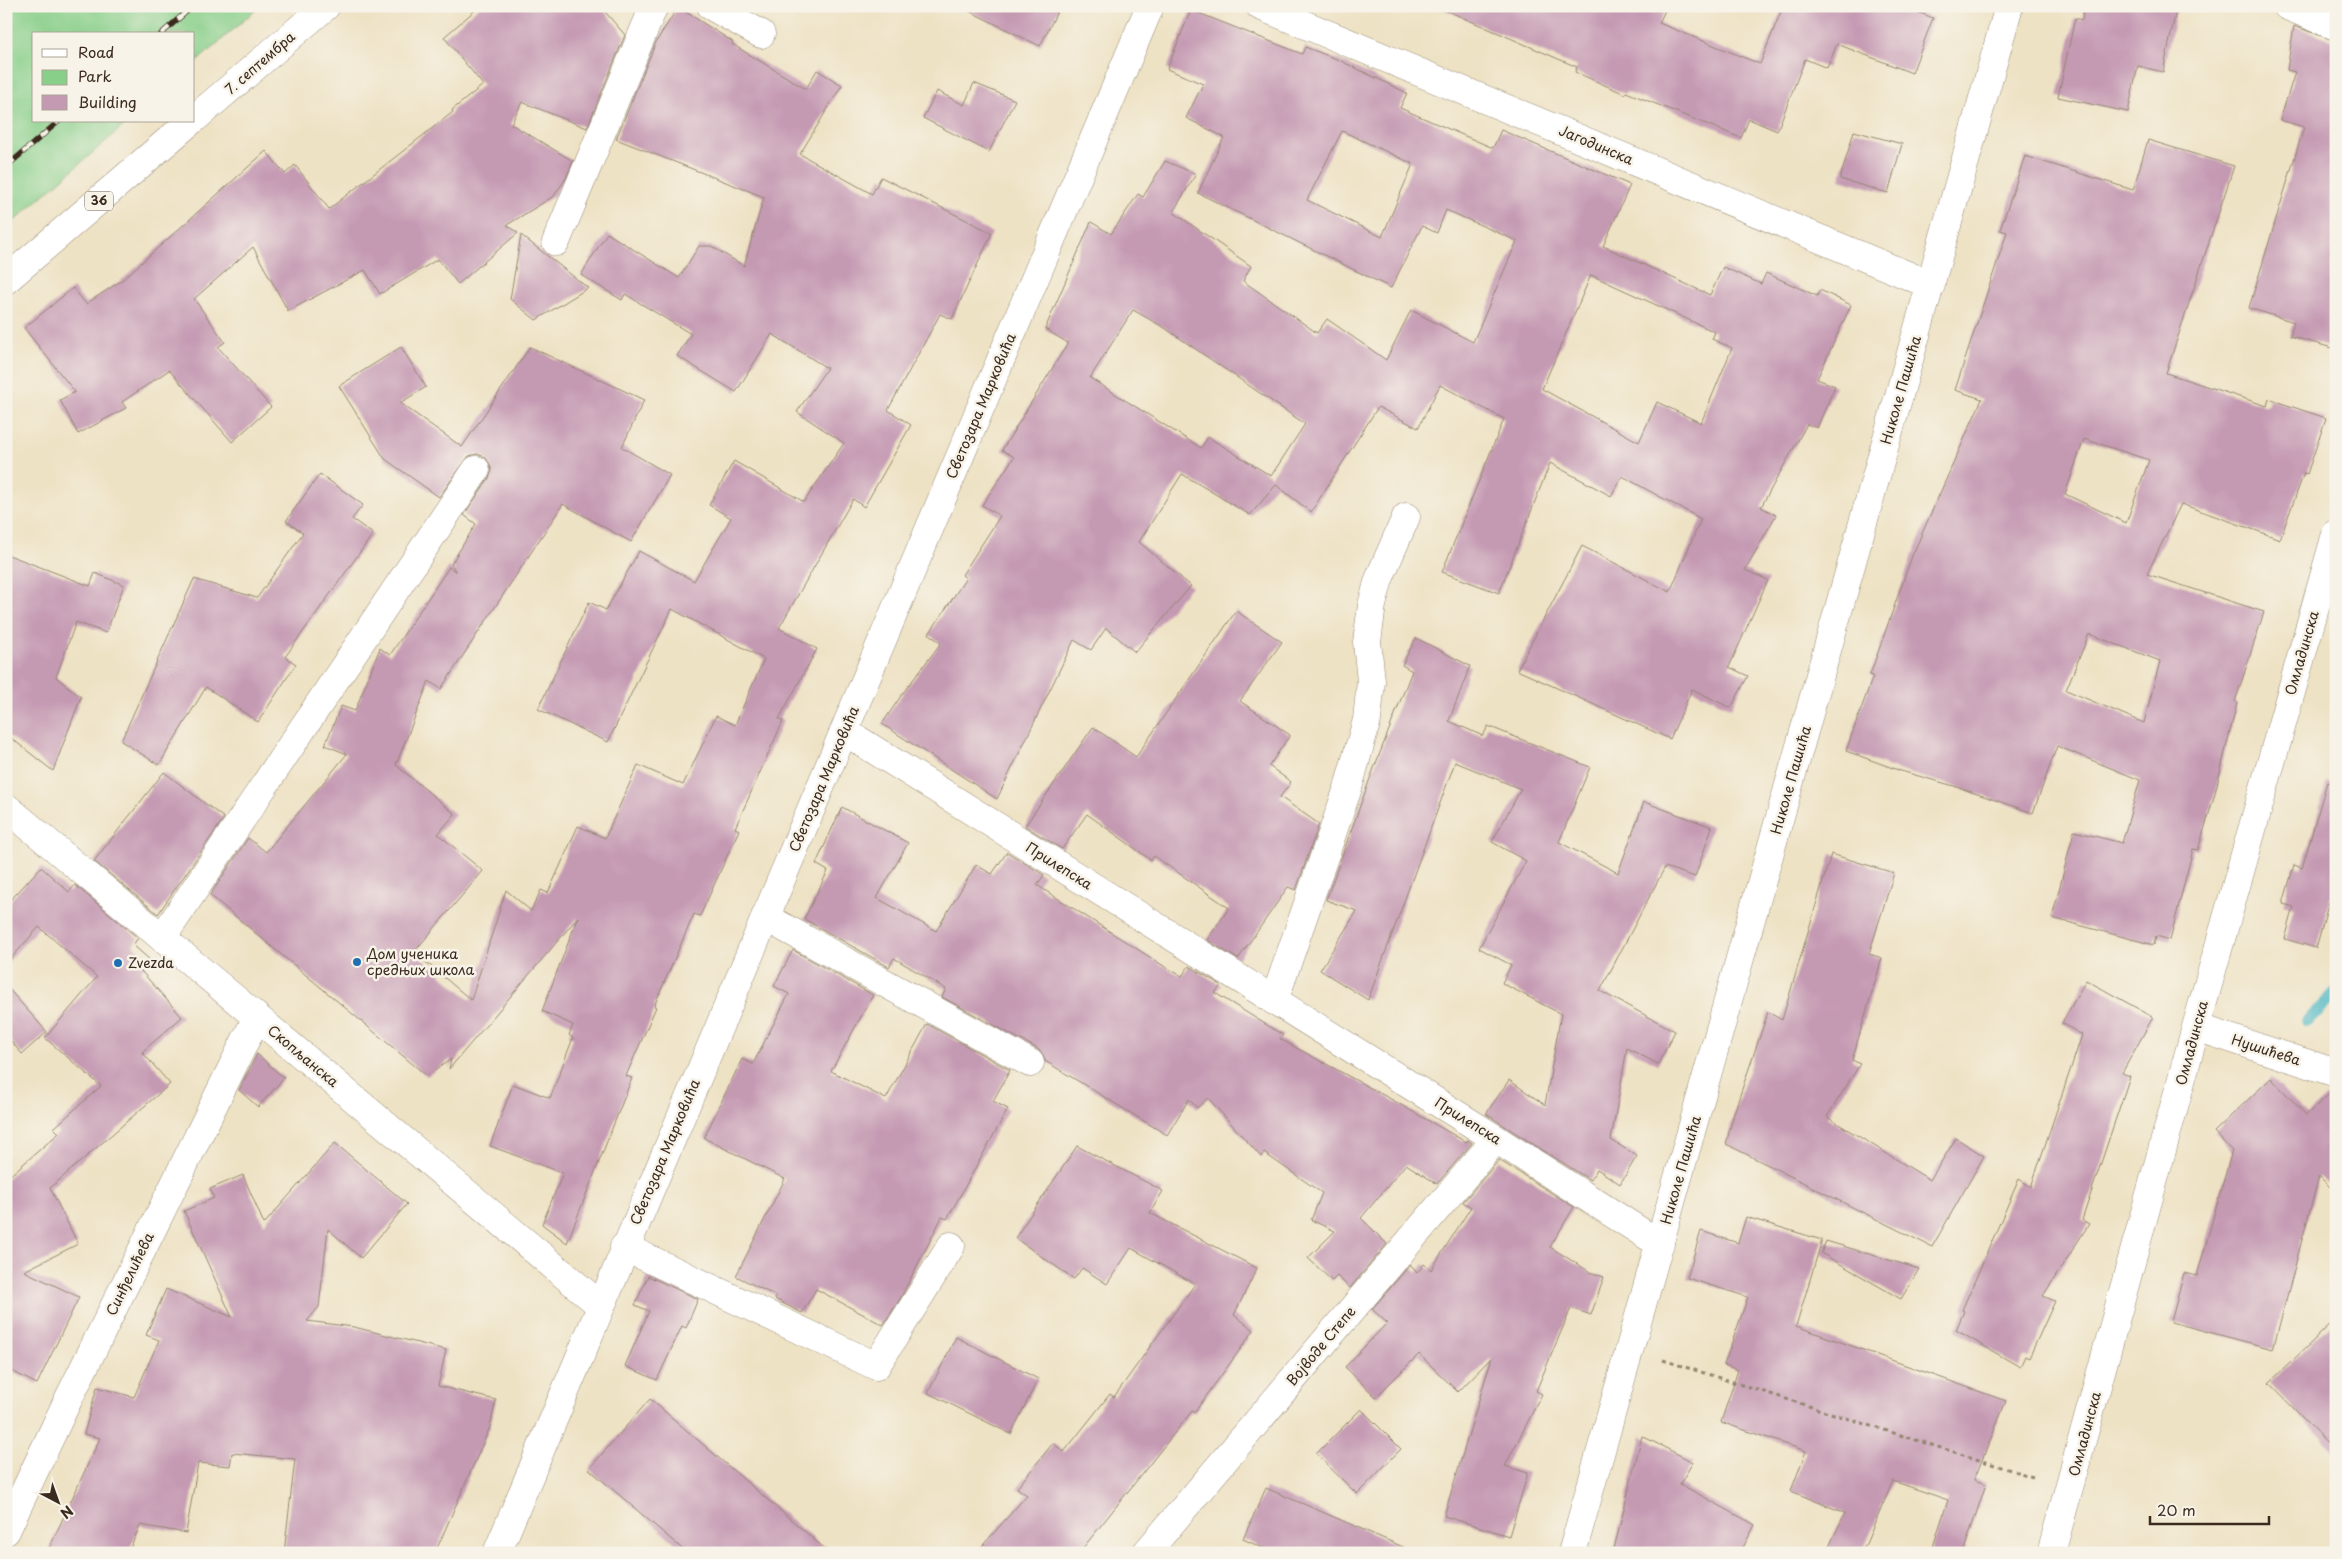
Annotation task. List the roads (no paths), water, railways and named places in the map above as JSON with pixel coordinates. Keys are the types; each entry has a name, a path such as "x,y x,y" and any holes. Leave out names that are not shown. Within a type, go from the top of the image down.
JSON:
{"street":[{"name":"7. септембра","path":"195,118 326,6"},
{"path":"556,242 654,6"},
{"path":"711,6 761,34"},
{"name":"Светозара Марковића","path":"497,1553 624,1248 1150,6"},
{"name":"Јагодинска","path":"1260,6 1931,285"},
{"name":"Николе Пашића","path":"1572,1553 2009,6"},
{"path":"2287,6 2336,26"},
{"name":"7. септембра","path":"6,280 191,122"},
{"path":"162,938 476,470"},
{"path":"1274,1001 1351,779 1367,720 1370,681 1367,642 1372,605 1379,579 1406,517"},
{"name":"Омладинска","path":"2051,1553 2196,1026 2336,534"},
{"name":"Прилепска","path":"844,731 1496,1139 1660,1244"},
{"name":"Скопљанска","path":"6,807 600,1305"},
{"path":"765,917 1030,1062"},
{"name":"Синђелићева","path":"6,1531 66,1404 257,1017"},
{"name":"Нушићева","path":"2196,1026 2336,1073"},
{"name":"Војводе Степе","path":"1146,1553 1496,1139"},
{"path":"624,1248 876,1366 951,1246"}],"waterway":[{"path":"2307,1022 2336,992"}],"railway":[{"path":"163,32 193,6"},
{"path":"6,167 58,122"}],"place":[{"name":"Дом ученика средњих школа","path":"357,962"},
{"name":"Zvezda","path":"118,963"}]}
